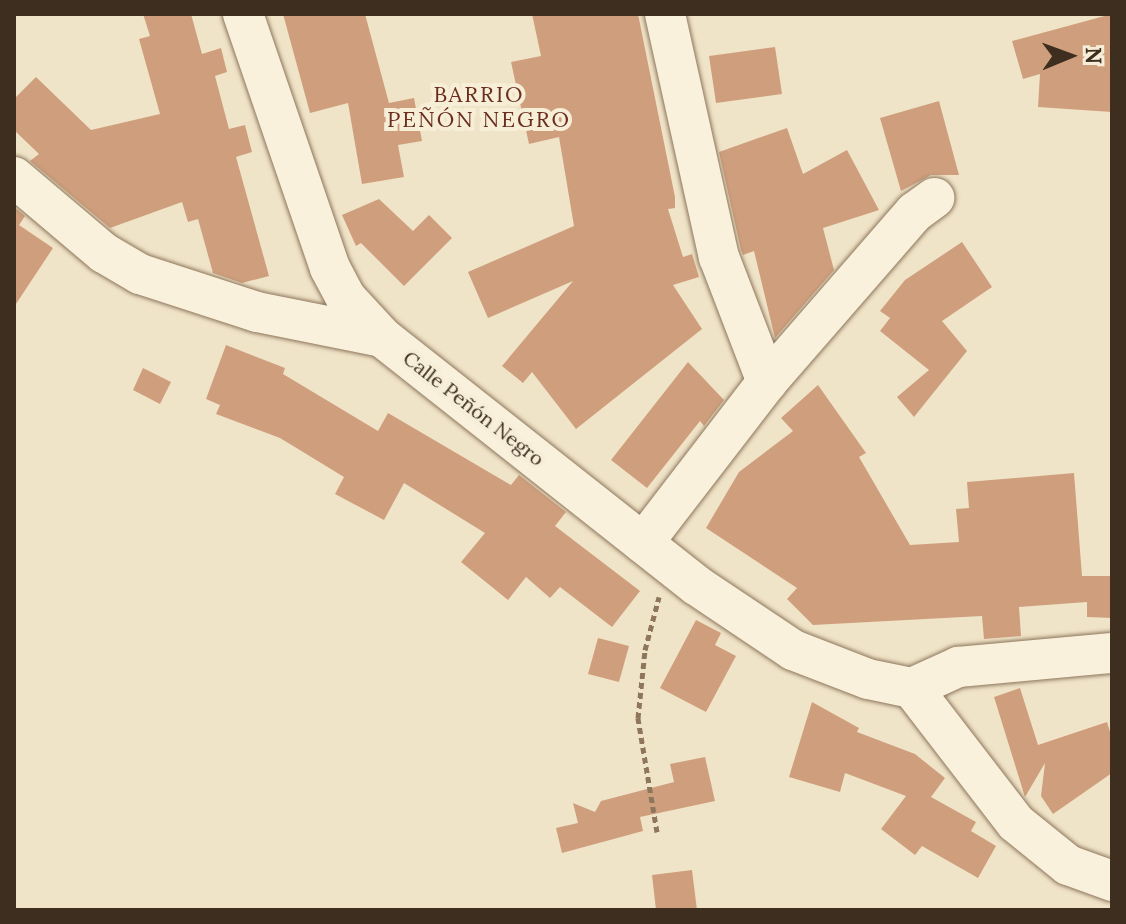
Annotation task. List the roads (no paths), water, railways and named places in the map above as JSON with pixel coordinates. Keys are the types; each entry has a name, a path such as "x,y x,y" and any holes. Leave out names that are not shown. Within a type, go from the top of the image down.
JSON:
{"street":[{"path":"243,14 330,268 346,298 382,337"},
{"path":"665,14 705,207 767,382"},
{"name":"Calle Peñón Negro","path":"14,177 104,253 140,274 257,312 382,337 675,568 793,650 868,679 912,688"},
{"path":"643,543 767,382 817,330 897,232 934,198"},
{"path":"1112,653 958,667 912,688 1016,823 1044,850 1112,881"}],"district":[{"name":"BARRIO PEÑÓN NEGRO","path":"479,106"}]}
